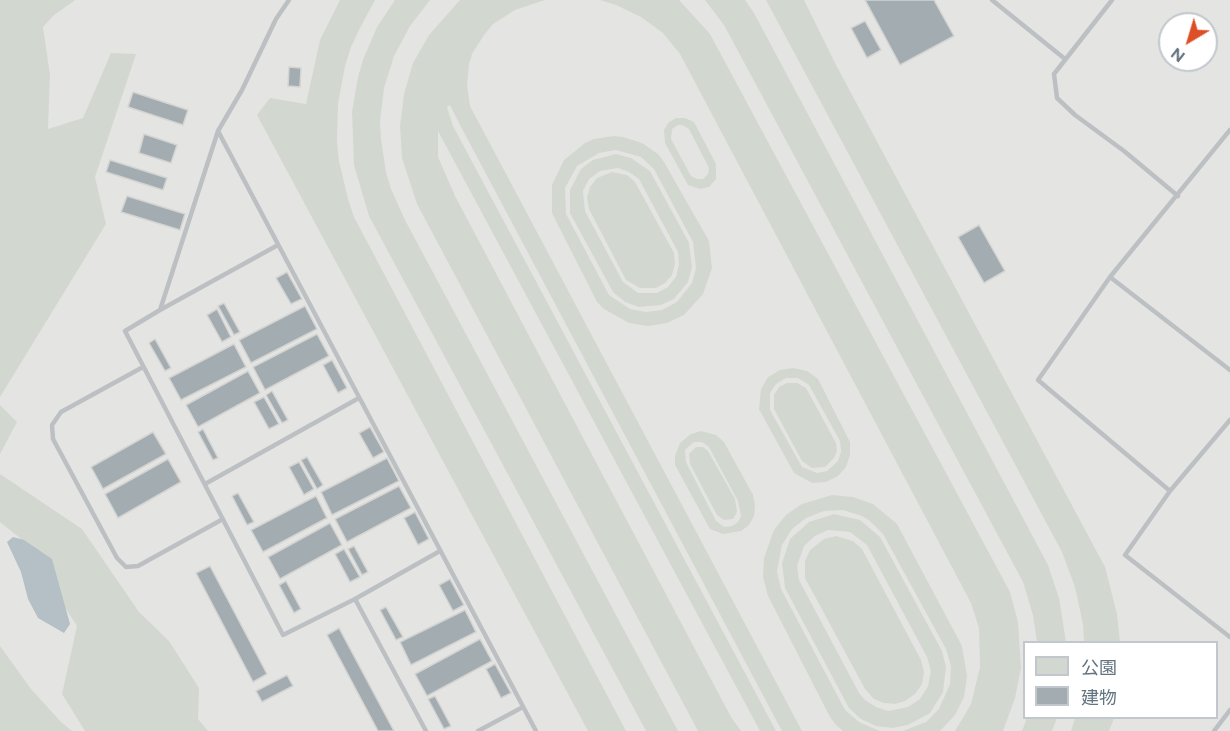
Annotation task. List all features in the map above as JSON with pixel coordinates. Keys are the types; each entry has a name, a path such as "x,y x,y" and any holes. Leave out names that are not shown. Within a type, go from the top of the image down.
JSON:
{"lane":[{"path":"160,310 218,131 242,90 276,19 290,0"},
{"path":"992,0 1065,60"},
{"path":"1112,0 1054,74 1057,98 1075,115 1178,196"},
{"path":"1170,491 1038,380 1110,277 1230,130"},
{"path":"218,131 536,731"},
{"path":"278,245 125,331 284,635 355,599 440,551"},
{"path":"1110,277 1230,370"},
{"path":"143,367 61,412 52,425 53,439 117,558 126,567 138,566 223,519"},
{"path":"205,484 359,398"},
{"path":"1230,420 1170,491 1125,555 1230,637"},
{"path":"355,599 426,731"},
{"path":"478,731 523,707"},
{"path":"1214,731 1230,710"}],"shaded area":[{"path":"15,0 1230,0 1230,731 52,731 0,670 0,82"},
{"path":"13,537 24,540 52,559 70,624 64,633 38,618 28,599 21,572 7,542"}],"green space":[{"path":"0,0 75,0 53,16 43,27 50,75 48,129 83,118 111,53 136,54 95,177 106,224 0,397"},
{"path":"340,0 375,0 351,47 338,104 339,161 354,217 626,731 588,731 257,115 270,98 306,104 320,40"},
{"path":"395,0 430,0 410,26 394,56 384,88 380,122 381,139 391,189 405,220 678,731 646,731 369,216 354,165 352,112 363,60 377,27"},
{"path":"460,0 545,0 515,10 493,24 484,35 472,54 469,64 467,85 470,106 802,731 782,731 450,105 447,107 453,126 776,731 760,731 438,131 438,157 455,196 731,717 741,731 698,731 417,204 402,158 400,126 404,94 413,63 429,35"},
{"path":"600,0 679,0 710,34 1010,592 1018,622 1021,668 1015,698 1003,731 955,731 971,704 980,667 979,628 971,603 680,54 663,33 641,17"},
{"path":"705,0 745,0 1048,565 1059,598 1066,641 1037,641 1033,615 1023,582 724,25"},
{"path":"766,0 804,0 836,65 1105,567 1117,614 1120,641 1084,641 1083,624 1075,587 1062,552"},
{"path":"676,118 685,118 694,122 716,164 716,179 709,187 700,189 688,185 665,143 664,130 668,123","holes":["682,125 689,129 709,168 708,174 703,179 691,176 671,139 672,129"]},
{"path":"623,137 642,143 658,154 709,241 712,268 703,294 684,315 667,323 648,326 629,323 604,309 597,302 552,213 552,185 564,160 585,143 594,139","holes":["616,150 641,157 654,169 693,242 696,268 692,283 677,302 662,310 646,312 630,309 609,295 566,214 565,188 577,166 599,153"]},
{"path":"616,154 631,158 650,171 689,243 692,267 688,282 674,299 661,305 639,307 625,302 613,292 570,213 570,190 581,169 593,160","holes":["618,168 639,179 678,252 679,264 676,277 668,287 657,293 638,293 623,282 585,211 583,191 589,179 600,171"]},
{"path":"612,172 627,175 635,182 674,253 675,264 672,275 656,288 640,288 626,280 589,209 587,198 590,187 597,178"},
{"path":"793,368 807,371 818,379 850,442 850,455 846,467 838,476 826,482 812,483 794,473 759,409 761,389 768,377 780,370","holes":["786,378 798,378 809,385 840,441 841,451 838,461 827,471 817,473 802,467 770,410 770,393 776,384"]},
{"path":"787,383 797,383 806,388 836,443 837,451 834,458 825,467 812,468 802,461 774,409 774,395 779,387"},
{"path":"0,405 17,422 0,454"},
{"path":"701,431 716,435 724,442 753,495 754,516 749,525 741,531 723,534 710,529 675,465 675,456 680,443 691,434","holes":["694,442 702,442 709,447 738,501 741,516 732,526 724,527 716,521 686,462 685,450"]},
{"path":"696,447 703,447 708,451 735,499 737,512 733,519 724,520 717,515 690,464 689,454"},
{"path":"0,474 82,529 139,612 169,641 199,688 198,719 208,731 85,731 62,694 77,626 20,538 0,522"},
{"path":"832,495 853,497 873,504 897,524 962,646 967,676 964,697 955,715 940,731 903,731 926,722 939,709 950,684 951,666 946,649 883,534 870,521 843,510 824,511 806,518 792,529 782,545 777,571 781,589 845,710 859,722 880,731 843,731 836,725 768,596 763,577 764,558 774,530 786,515 802,504"},
{"path":"834,514 860,520 880,537 942,651 946,667 943,692 930,713 908,725 892,728 876,726 861,719 849,708 785,588 782,563 790,539 809,522","holes":["828,530 850,532 867,545 927,657 931,671 928,686 920,699 908,707 888,711 865,700 859,693 799,580 797,566 804,546 815,536"]},
{"path":"836,536 853,541 862,549 921,660 924,672 922,684 915,694 905,701 895,704 884,703 874,699 865,689 805,578 805,561 810,550 824,539"},
{"path":"0,646 31,689 72,731 0,731"},
{"path":"1027,719 1057,719 1052,731 1022,731"},
{"path":"1075,719 1114,719 1109,731 1071,731"}],"building":[{"path":"865,0 934,0 954,36 900,65"},
{"path":"865,21 881,50 867,58 851,28"},
{"path":"289,67 301,68 300,87 288,86"},
{"path":"133,92 188,110 183,125 128,107"},
{"path":"144,134 177,145 171,163 139,153"},
{"path":"110,160 167,178 163,190 106,172"},
{"path":"127,196 185,214 180,230 121,212"},
{"path":"979,225 1005,271 984,283 958,237"},
{"path":"287,272 302,299 291,304 276,278"},
{"path":"224,303 240,332 234,335 218,306"},
{"path":"305,306 317,329 251,363 239,340"},
{"path":"217,309 231,337 222,342 207,315"},
{"path":"317,334 329,356 265,390 253,367"},
{"path":"155,339 171,368 165,371 149,343"},
{"path":"234,344 246,367 181,400 169,378"},
{"path":"332,360 347,388 338,393 323,365"},
{"path":"248,371 260,393 198,427 186,405"},
{"path":"272,391 288,420 282,423 266,395"},
{"path":"264,397 279,424 269,429 254,402"},
{"path":"370,427 384,452 373,458 359,433"},
{"path":"203,429 218,458 213,460 198,432"},
{"path":"153,432 166,454 103,489 91,467"},
{"path":"307,457 323,485 317,489 301,460"},
{"path":"387,458 399,481 332,515 321,492"},
{"path":"168,459 181,482 118,518 105,494"},
{"path":"299,462 314,489 304,495 289,467"},
{"path":"399,486 411,508 347,542 335,519"},
{"path":"238,493 254,522 247,525 232,496"},
{"path":"316,496 327,518 263,552 251,530"},
{"path":"415,512 429,539 418,545 404,518"},
{"path":"330,523 342,545 280,579 268,557"},
{"path":"354,546 368,572 362,575 348,549"},
{"path":"344,549 360,577 350,582 335,554"},
{"path":"210,566 267,674 253,682 196,573"},
{"path":"450,579 464,605 453,611 439,585"},
{"path":"286,581 301,609 294,613 279,585"},
{"path":"386,607 403,637 396,640 380,610"},
{"path":"465,610 476,632 411,665 400,642"},
{"path":"339,628 394,731 378,731 327,635"},
{"path":"480,639 492,661 427,696 415,674"},
{"path":"495,664 511,693 501,698 486,669"},
{"path":"287,675 293,686 262,702 256,691"},
{"path":"435,696 451,726 444,729 428,699"}]}
